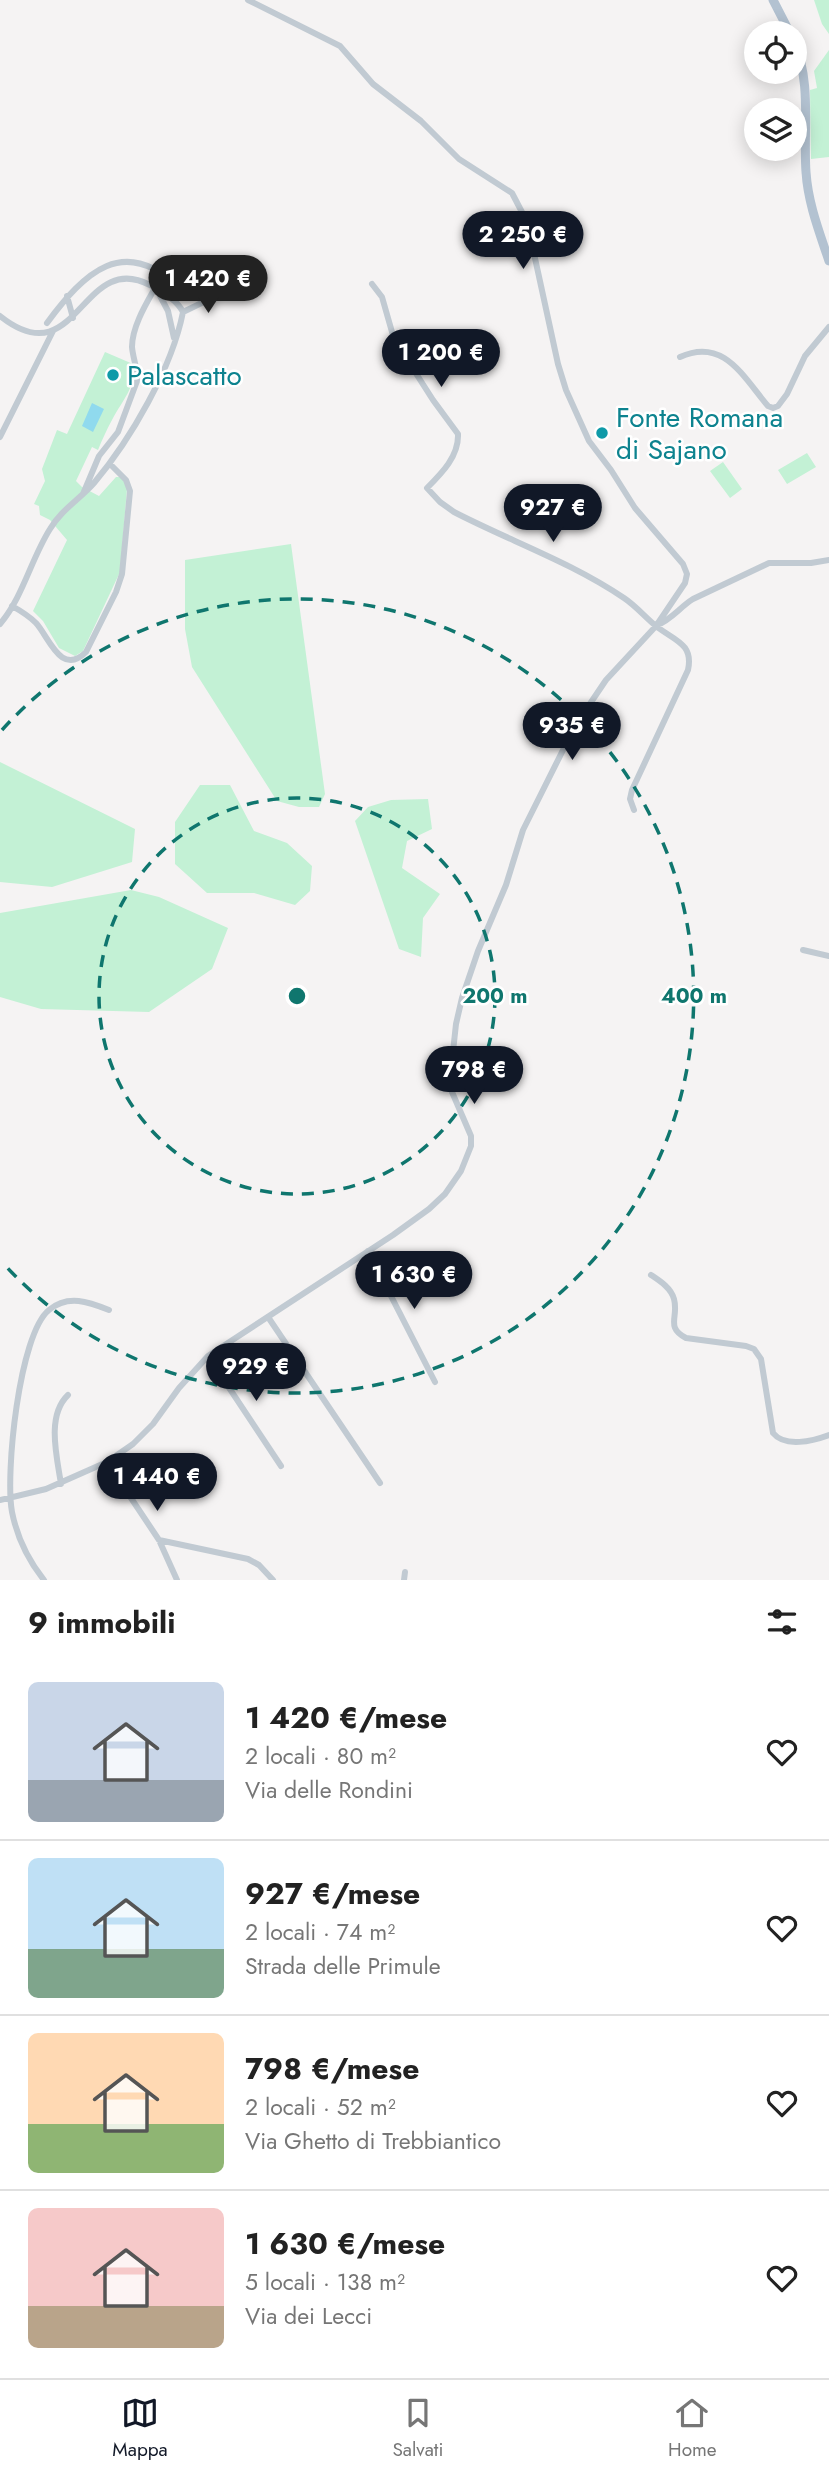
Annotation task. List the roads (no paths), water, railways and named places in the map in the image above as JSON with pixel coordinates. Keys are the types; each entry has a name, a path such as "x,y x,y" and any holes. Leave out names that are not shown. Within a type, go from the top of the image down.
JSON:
{"main road":[{"path":"773,0 784,21"},
{"path":"803,84 809,197 829,261"}],"street":[{"path":"0,1500 61,1484 107,1462 134,1444 208,1356 368,1251 429,1209 445,1194 468,1158 471,1136 452,1092 450,1080 456,1024 474,963 506,885 523,830 575,726 606,680 656,626 685,583 687,574 683,564 635,509 589,441 566,390 558,364 533,249 518,202 503,186 459,159 421,121 373,84 347,51 248,0"},
{"path":"47,323 67,296 89,274 102,267 129,262 153,268 180,289"},
{"path":"2,316 26,330 58,330 73,318 91,295 109,282 128,278 155,288 177,303 183,312"},
{"path":"372,284 382,297 394,339 458,434 455,453 439,477 427,488 454,512 569,566 622,596 656,626 682,644 688,652 688,670 632,790 630,799 634,810"},
{"path":"155,288 168,311 174,341"},
{"path":"83,494 99,456 118,432 137,381 132,342 155,288"},
{"path":"0,624 12,606 49,530 58,517 110,464 164,372 183,312 220,294"},
{"path":"67,296 73,318"},
{"path":"680,357 702,350 723,356 738,368 768,406 773,408 788,394 797,369 829,327"},
{"path":"0,437 53,331"},
{"path":"12,606 35,622 58,655 73,660 86,652 122,574 130,491 126,480 110,464"},
{"path":"656,626 666,622 693,599 769,563 829,560"},
{"path":"803,950 829,956"},
{"path":"368,1251 435,1382"},
{"path":"650,1275 664,1284 671,1293 675,1307 674,1326 680,1334 686,1338 754,1349 761,1359 773,1433 776,1437 793,1442 829,1435"},
{"path":"44,1580 20,1539 10,1497 10,1471 22,1375 31,1338 38,1322 49,1309 65,1302 88,1301 109,1310"},
{"path":"268,1317 380,1483"},
{"path":"208,1356 281,1466"},
{"path":"61,1484 56,1445 57,1413 68,1395"},
{"path":"107,1462 159,1540 177,1580"},
{"path":"159,1540 248,1559 259,1564 273,1580"}],"water":[{"path":"92,403 104,409 93,432 82,426"}],"place":[{"name":"Palascatto","path":"113,375"},
{"name":"Fonte Romana di Sajano","path":"602,433"}]}
